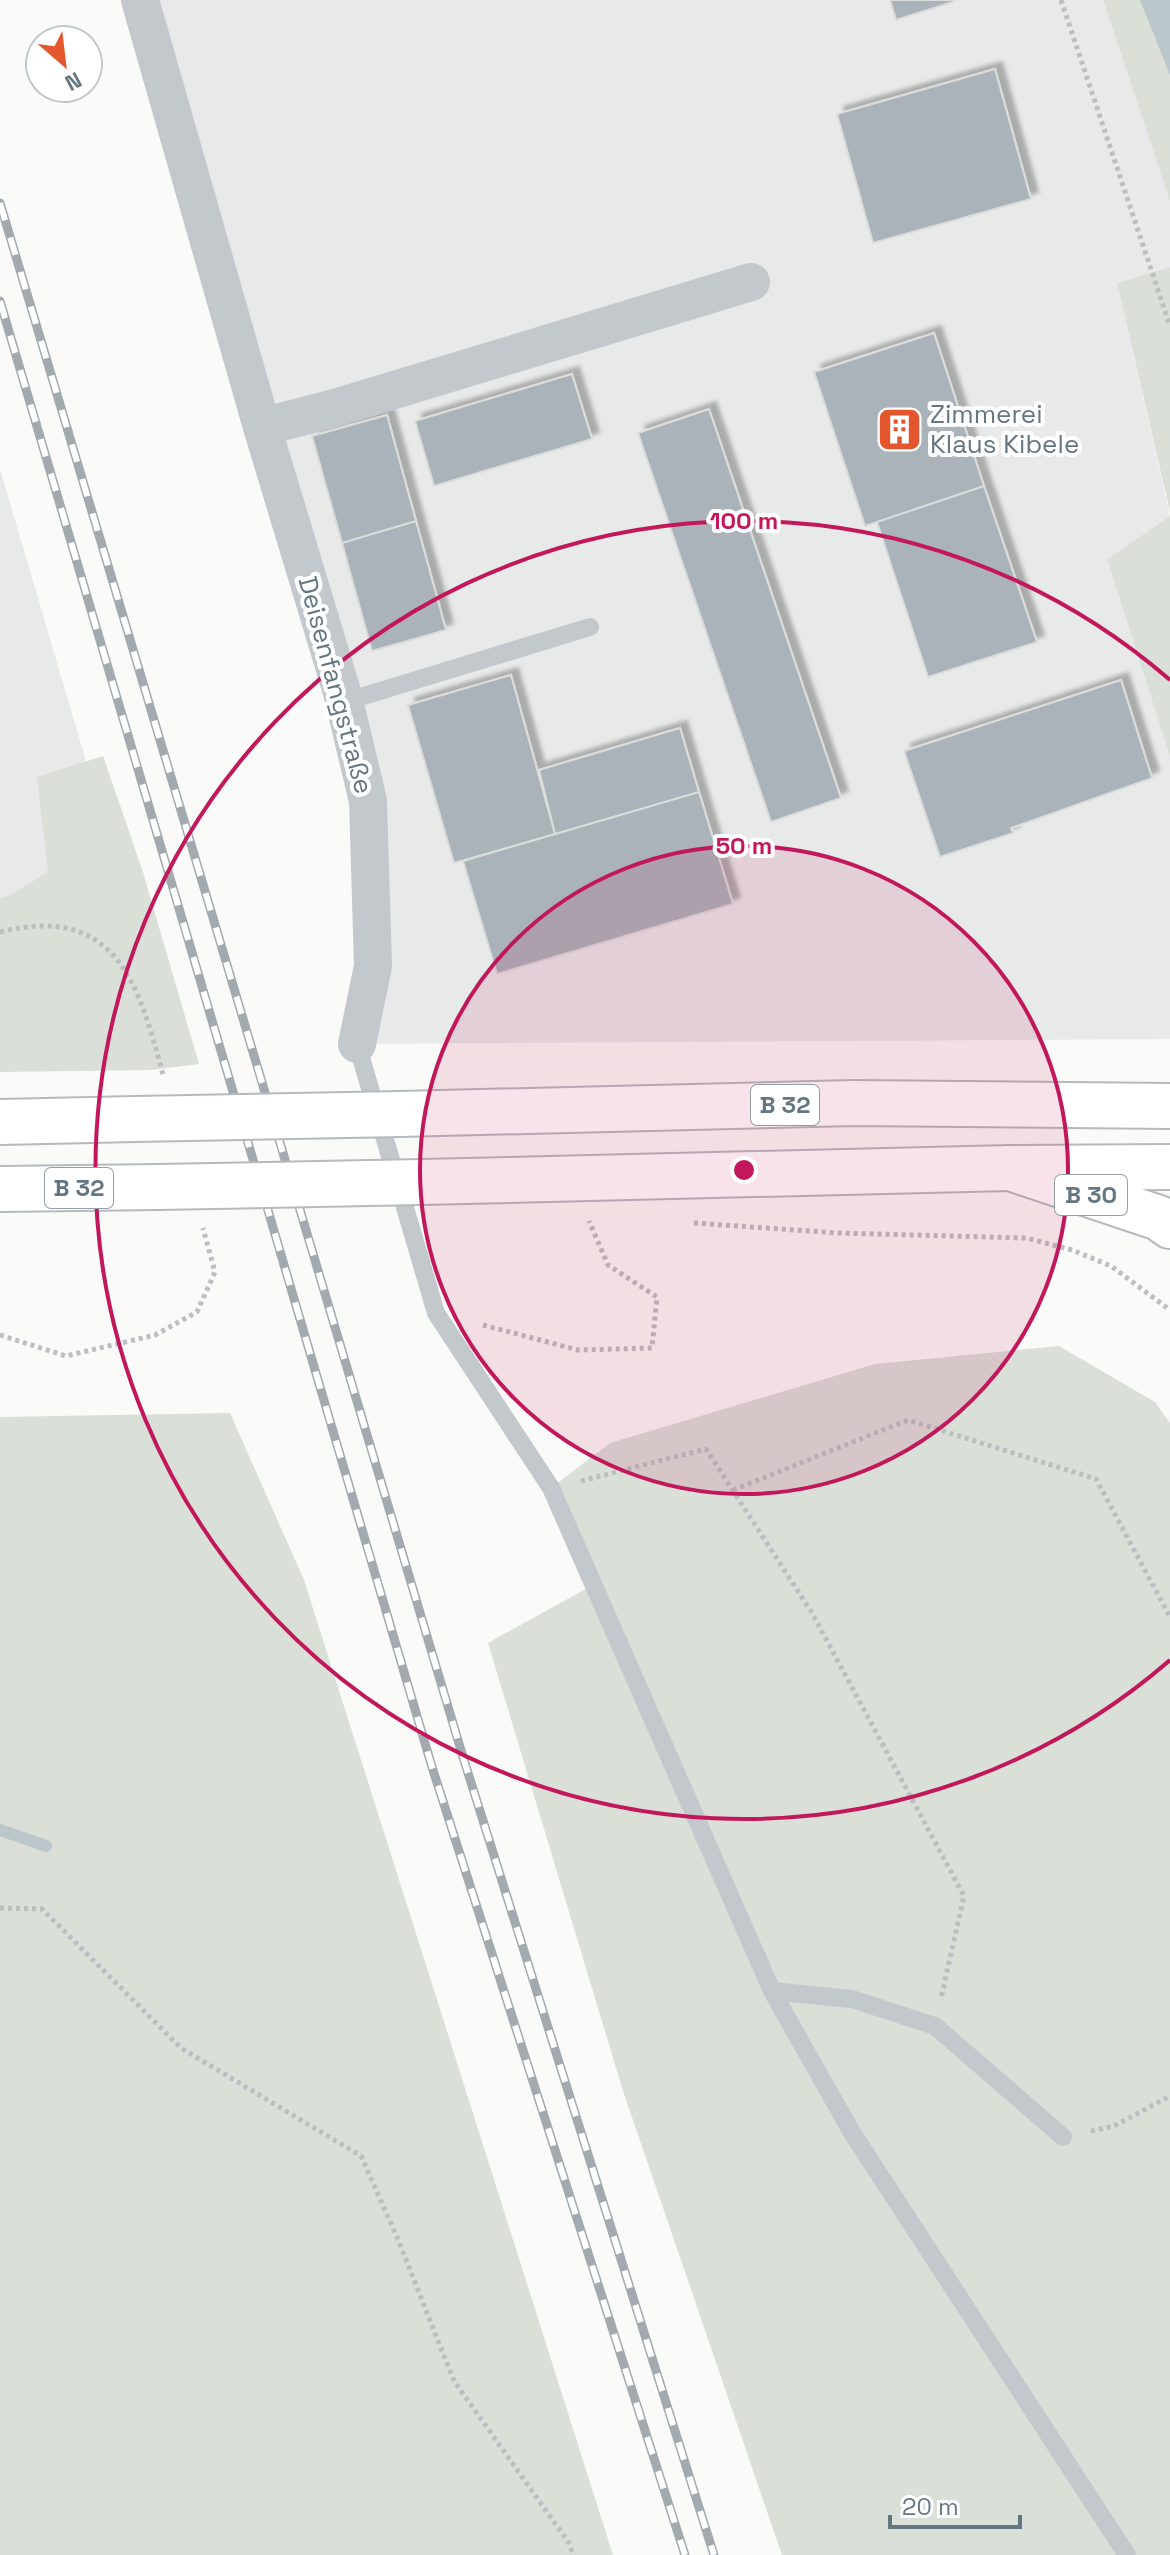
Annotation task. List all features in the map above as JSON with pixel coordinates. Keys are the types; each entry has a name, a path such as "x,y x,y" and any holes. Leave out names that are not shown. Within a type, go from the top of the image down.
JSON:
{"main road":[{"name":"B 32","path":"0,1122 854,1103 1170,1106"},
{"name":"B 32","path":"0,1189 1170,1167"},
{"name":"B 30","path":"1010,1168 1159,1218 1170,1226"}],"street":[{"name":"Deisenfangstraße","path":"140,0 344,702 368,801 373,966 357,1044"},
{"path":"262,427 335,408 751,282"}],"lane":[{"path":"344,702 590,627"},
{"path":"357,1044 436,1313 551,1488 591,1586 772,1991 851,2131 1127,2555"},
{"path":"772,1991 852,1999 935,2026 1063,2137"}],"path":[{"path":"1061,0 1170,326"},
{"path":"436,1313 578,1350 652,1348 657,1297 608,1265 589,1220 603,1220"},
{"path":"689,1223 838,1233 1026,1238 1072,1250 1111,1266 1170,1310"},
{"path":"733,1490 908,1420 1096,1479 1170,1617"},
{"path":"551,1488 706,1449 812,1613 964,1896 935,2026"},
{"path":"0,1908 42,1909 181,2048 361,2156 454,2381 569,2543 573,2555"},
{"path":"1063,2137 1114,2126 1170,2096"}],"shaded area":[{"path":"140,0 1103,0 1170,202 1170,267 1117,283 1170,516 1107,559 1170,757 1170,1039 357,1044 368,801"},
{"path":"1103,0 1170,0 1170,202"},
{"path":"1140,0 1170,0 1170,75"},
{"path":"1170,267 1170,512 1117,283"},
{"path":"0,469 124,890 0,928"},
{"path":"1170,516 1170,757 1107,559"},
{"path":"103,756 142,869 199,1064 151,1070 0,1072 0,898 11,895 48,872 37,777"},
{"path":"1059,1346 1155,1402 1170,1423 1170,2555 782,2555 623,2091 488,1643 591,1586 551,1488 610,1443 875,1364"},
{"path":"230,1413 304,1580 613,2555 0,2555 0,1417"}],"building":[{"path":"890,0 953,0 953,2 896,20"},
{"path":"995,69 1031,199 873,243 837,114"},
{"name":"Zimmerei Klaus Kibele","path":"934,333 984,486 865,526 814,372"},
{"path":"572,374 592,439 434,486 415,421"},
{"path":"709,409 841,798 771,822 638,433"},
{"path":"387,415 416,521 342,543 312,436"},
{"path":"984,486 1037,642 928,677 877,522"},
{"path":"416,521 446,630 372,651 342,543"},
{"path":"511,675 555,834 454,863 408,705"},
{"path":"1121,680 1152,778 1011,828 1013,833 940,857 904,751"},
{"path":"680,728 699,792 555,834 539,770"},
{"path":"699,792 733,904 497,974 463,861"}],"waterway":[{"path":"0,1830 46,1846"}],"railway":[{"path":"0,203 463,1757 714,2555"},
{"path":"0,301 432,1767 685,2555"}],"place":[{"name":"Zimmerei Klaus Kibele","path":"899,429"}]}
